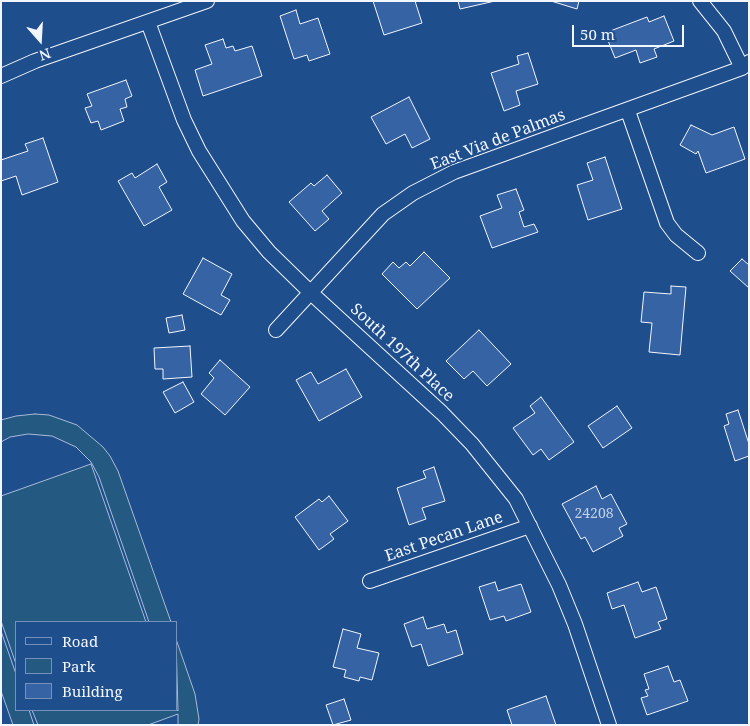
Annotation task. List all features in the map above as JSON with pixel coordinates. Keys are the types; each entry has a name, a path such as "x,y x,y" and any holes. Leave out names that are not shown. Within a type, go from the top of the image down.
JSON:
{"street":[{"path":"1,76 35,61 207,1"},
{"path":"700,1 724,31 745,65"},
{"name":"South 197th Place","path":"148,22 184,120 198,151 243,221 269,252 310,292 442,413 472,444 516,499 559,585 575,624 609,725"},
{"name":"East Via de Palmas","path":"276,330 383,214 413,193 454,172 628,111 745,65"},
{"path":"628,111 667,223 676,235 698,253"},
{"name":"East Pecan Lane","path":"370,581 530,526"}],"green space":[{"path":"49,415 77,425 103,447 110,456 118,471 171,621 149,621 99,477 91,462 76,447 52,436 28,434 10,437 1,442 1,420 16,416"},
{"path":"91,464 146,621 15,621 15,661 1,621 1,496"},
{"path":"1,631 15,671 15,711 29,711 34,725 13,725 1,691"},
{"path":"178,645 195,694 199,719 198,725 178,725 178,714 148,725 38,725 32,711 178,711"}],"building":[{"path":"373,1 415,1 422,23 384,35"},
{"path":"458,1 495,1 460,9"},
{"path":"551,1 579,1 577,9"},
{"path":"296,10 300,24 318,18 330,54 309,61 307,55 294,59 280,16"},
{"path":"664,16 674,41 654,49 657,57 640,63 636,50 615,58 605,33 647,17 649,22"},
{"path":"223,39 226,48 233,46 235,51 252,46 262,76 203,96 195,70 212,64 205,45"},
{"path":"528,53 538,84 516,91 520,105 504,111 491,73 519,64 517,56"},
{"path":"126,80 132,96 125,99 127,107 120,109 124,121 101,130 98,121 91,123 85,108 92,106 87,94"},
{"path":"409,97 430,139 412,148 405,134 386,144 371,117"},
{"path":"691,125 712,135 734,127 745,159 706,173 698,151 696,154 680,145"},
{"path":"43,138 58,182 22,195 16,176 1,181 1,160 28,151 25,144"},
{"path":"605,157 622,209 588,220 577,185 593,180 587,163"},
{"path":"157,164 167,182 159,187 172,210 144,226 118,181 132,173 135,178"},
{"path":"327,175 342,193 322,211 329,219 315,231 289,202 311,183 314,186"},
{"path":"516,189 524,210 519,212 524,227 534,224 538,232 492,248 480,216 502,208 497,195"},
{"path":"424,252 450,278 417,309 382,274 393,262 399,268 406,262 410,266"},
{"path":"203,258 232,274 221,295 230,300 221,315 183,294"},
{"path":"742,259 749,265 749,288 730,271"},
{"path":"671,286 686,287 680,355 649,352 652,323 641,322 644,292 671,294"},
{"path":"182,315 185,330 169,333 166,318"},
{"path":"479,330 511,364 487,386 473,371 464,379 446,361"},
{"path":"190,346 192,377 163,379 163,369 155,369 154,348"},
{"path":"220,360 250,387 225,415 201,394 214,378 209,373"},
{"path":"346,369 362,397 319,421 296,380 311,372 318,384"},
{"path":"183,382 194,402 175,413 163,392"},
{"path":"541,397 574,442 549,460 541,449 533,455 513,428 535,413 530,406"},
{"path":"617,406 632,428 603,448 588,426"},
{"path":"738,410 749,444 749,456 735,461 724,426 729,424 726,414"},
{"path":"434,467 445,501 422,508 426,519 409,525 397,488 426,478 423,471"},
{"path":"596,486 602,499 611,494 627,524 619,528 623,536 593,552 585,537 581,539 562,504"},
{"path":"329,496 348,521 330,534 334,539 319,550 295,517 319,499 322,502"},
{"path":"495,582 498,591 521,584 531,612 506,621 504,616 490,620 479,587"},
{"path":"638,582 642,592 656,587 667,619 658,622 661,629 635,638 624,605 612,609 607,593"},
{"path":"423,617 427,629 444,624 447,633 456,630 463,654 428,666 421,644 412,647 404,624"},
{"path":"343,629 361,634 357,648 379,653 372,680 360,677 359,681 344,677 346,670 333,667"},
{"path":"668,666 674,682 680,680 688,701 647,715 641,698 648,696 645,690 649,689 644,674"},
{"path":"546,696 556,725 512,725 507,710"},
{"path":"344,699 351,720 333,725 326,705"}]}
